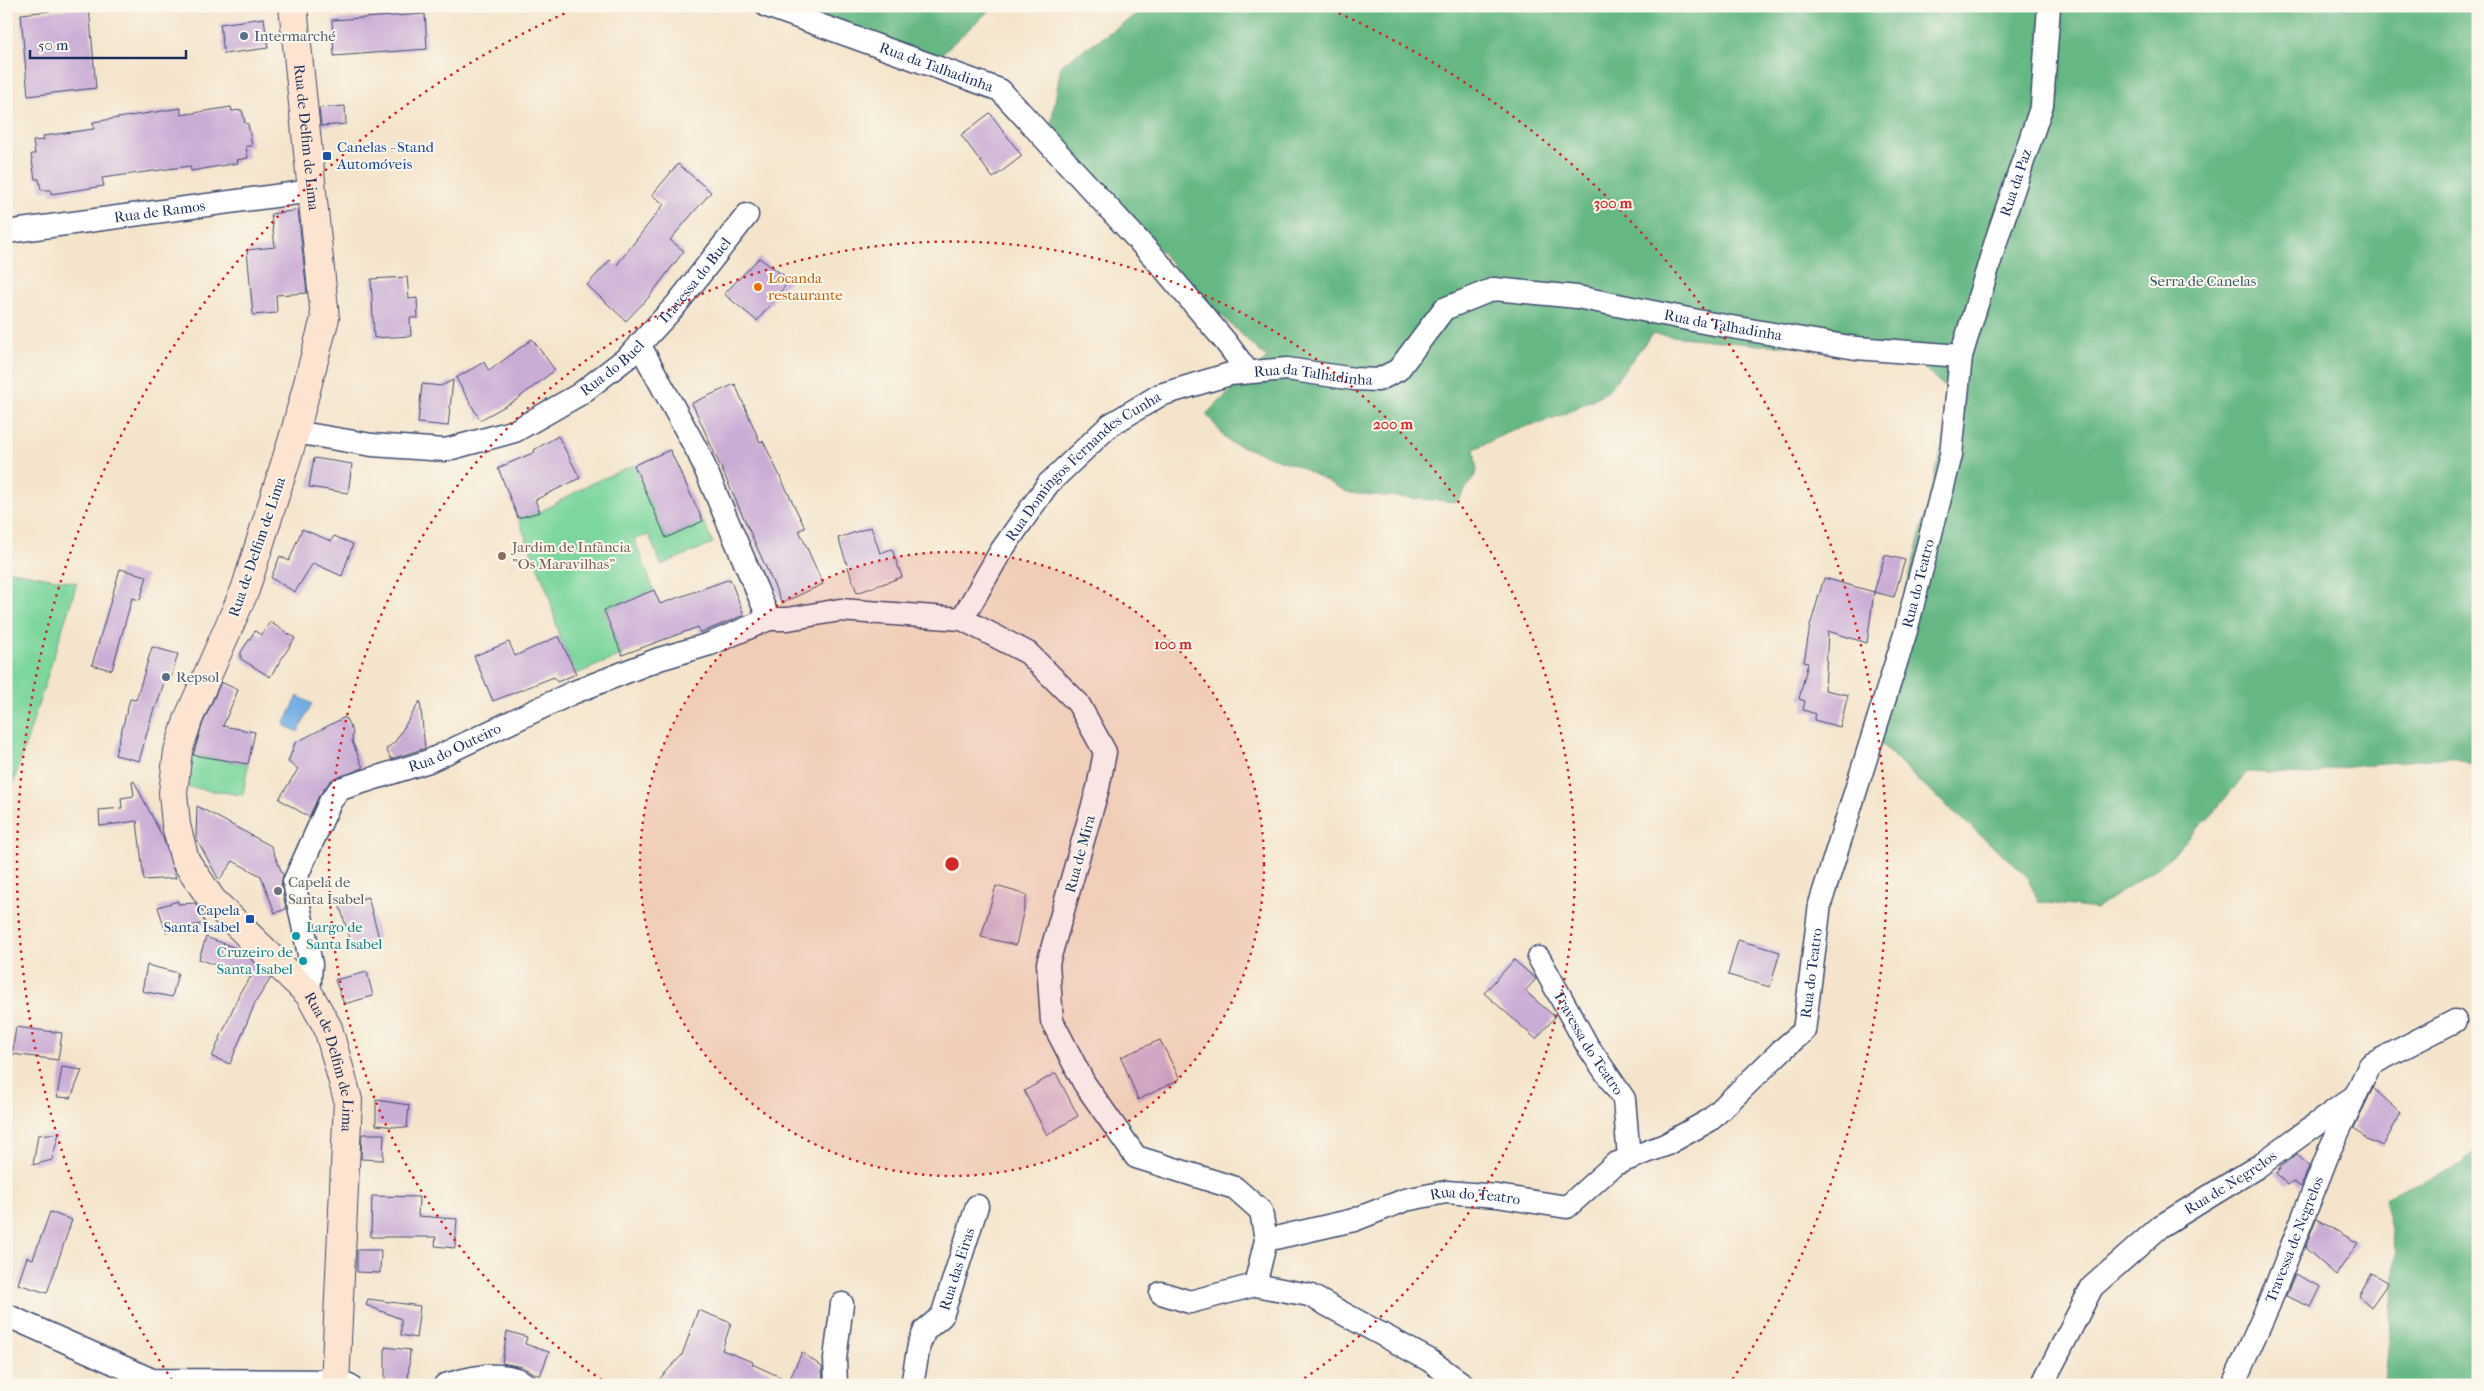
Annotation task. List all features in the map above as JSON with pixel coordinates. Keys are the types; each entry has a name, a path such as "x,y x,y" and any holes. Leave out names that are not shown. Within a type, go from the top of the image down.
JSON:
{"main road":[{"name":"Rua de Delfim de Lima","path":"294,6 325,318 295,432 245,590 189,717 178,751 173,792 176,825 185,860 212,900 309,994 328,1028 348,1100 340,1383"}],"street":[{"name":"Rua da Talhadinha","path":"767,6 1000,90 1160,264 1225,341 1248,372 1288,369 1354,379 1378,380 1398,370 1444,309 1494,289 1577,297 1708,324 1856,348 1960,356"},
{"name":"Rua da Paz","path":"1960,356 2042,105 2049,6"},
{"name":"Rua de Ramos","path":"6,232 312,191"},
{"name":"Travessa do Buel","path":"639,344 676,305 747,216"},
{"name":"Rua do Buel","path":"295,432 372,445 445,450 515,431 580,394 628,356 639,344 699,454 769,619"},
{"name":"Rua do Teatro","path":"1266,1240 1308,1232 1354,1220 1404,1200 1446,1192 1498,1196 1567,1207 1615,1164 1665,1145 1710,1120 1804,1031 1820,904 1906,631 1951,455 1960,356"},
{"name":"Rua Domingos Fernandes Cunha","path":"962,619 1001,551 1048,484 1110,425 1160,395 1230,374 1248,372"},
{"name":"Rua de Mira","path":"769,619 788,619 840,610 962,619 1028,653 1078,703 1105,752 1098,788 1048,963 1052,1021 1084,1083 1136,1157 1235,1188 1260,1211 1266,1240"},
{"name":"Rua do Outeiro","path":"309,994 312,964 294,882 330,802 340,789 429,761 572,693 659,659 710,644 769,619"},
{"name":"Travessa do Teatro","path":"1539,958 1587,1045 1624,1099 1629,1158"},
{"name":"Rua de Negrelos","path":"2042,1385 2092,1287 2160,1226 2257,1167 2356,1095 2370,1065 2455,1021"},
{"name":"Travessa de Negrelos","path":"2233,1385 2269,1304 2330,1149 2356,1095"},
{"name":"Rua das Eiras","path":"912,1385 918,1345 925,1330 942,1316 977,1206"},
{"path":"1255,1285 1266,1240"},
{"path":"1161,1293 1190,1302 1255,1285 1309,1295 1429,1360 1464,1385"},
{"path":"836,1385 835,1359 842,1304"},
{"path":"6,1315 152,1380 340,1383"},
{"path":"445,1385 485,1374 521,1380 527,1385"}],"green space":[{"path":"817,6 994,6 938,57 811,13"},
{"name":"Serra de Canelas","path":"1149,6 2478,6 2478,766 2450,757 2325,770 2309,775 2247,772 2212,814 2166,861 2096,909 2039,902 2026,875 1915,778 1870,733 1955,396 1909,355 1840,346 1758,345 1652,334 1607,392 1560,416 1512,431 1474,449 1477,472 1457,502 1349,493 1300,467 1229,442 1206,414 1267,358 1197,293 1051,125 1061,65"},
{"path":"634,465 666,538 703,521 713,543 661,565 649,535 634,539 654,590 604,610 622,655 576,674 559,636 549,595 518,518 540,512 590,484"},
{"path":"6,570 77,583 6,806"},
{"path":"192,755 248,764 243,795 187,787"},
{"path":"2478,1148 2478,1385 2385,1385 2396,1252 2384,1198 2461,1165"}],"water":[{"path":"298,696 312,704 298,732 284,725"}],"building":[{"path":"89,7 96,88 28,96 21,14"},
{"path":"425,14 427,49 334,56 332,20"},
{"name":"Intermarché","path":"264,18 268,48 224,54 220,24"},
{"path":"345,106 346,124 321,126 319,108"},
{"path":"231,107 232,111 242,110 245,123 248,124 252,146 246,146 248,158 237,160 238,163 191,171 190,166 102,178 104,186 51,194 51,190 41,190 39,179 35,179 31,154 35,154 33,141 44,140 43,136 94,129 93,122 181,108 181,115"},
{"path":"990,113 1022,156 993,178 961,135"},
{"path":"678,164 711,192 670,240 684,251 649,297 626,321 587,285 610,260 616,266 664,204 652,195"},
{"path":"298,210 307,293 276,295 277,313 253,315 247,250 275,247 271,214"},
{"name":"Locanda restaurante","path":"759,258 790,280 757,321 724,294"},
{"path":"407,277 409,299 417,298 418,318 410,318 411,336 374,338 371,279"},
{"path":"532,339 555,370 516,400 480,420 456,378 484,362 489,371"},
{"path":"453,380 448,426 418,423 422,384 441,386"},
{"path":"735,384 760,442 763,441 805,528 799,530 823,584 782,603 692,403"},
{"path":"558,436 580,478 535,500 540,512 518,518 498,468 535,452 534,450"},
{"path":"670,450 703,521 666,538 634,465"},
{"path":"314,458 352,464 348,493 309,487"},
{"path":"871,527 880,553 892,549 902,577 857,593 838,538"},
{"path":"302,529 331,541 334,536 353,544 342,576 313,563 295,592 271,578 280,556 289,561"},
{"path":"1885,555 1905,560 1894,597 1874,592"},
{"path":"120,569 147,576 140,600 132,598 112,670 92,665"},
{"path":"1824,578 1874,592 1867,643 1828,631 1825,690 1848,695 1840,727 1814,720 1816,714 1803,710 1805,701 1799,699 1808,663 1804,662 1810,626"},
{"path":"730,579 744,615 700,633 698,627 622,655 604,610 654,590 660,604"},
{"path":"270,622 295,638 270,677 241,659 241,652 255,631 261,635"},
{"path":"559,636 576,674 557,682 554,677 493,701 474,656 509,642 515,656"},
{"path":"152,647 178,654 170,681 165,679 156,708 154,708 139,761 115,755 130,699 136,700"},
{"path":"221,682 238,690 223,726 255,732 248,764 193,755 203,723"},
{"path":"420,701 425,748 391,759 386,749 395,742"},
{"path":"345,717 353,732 352,741 363,768 330,781 318,797 309,817 279,799 298,769 288,762 295,743"},
{"path":"134,781 164,840 176,878 144,880 137,821 100,826 99,810 122,808 121,798 134,796 132,782"},
{"path":"197,806 271,846 283,875 281,885 286,909 275,913 261,876 233,861 219,880 196,838"},
{"path":"996,886 1027,895 1016,945 981,937"},
{"path":"368,897 379,938 352,945 339,904"},
{"path":"178,901 178,904 195,903 205,923 166,932 158,907"},
{"path":"206,937 241,950 271,978 255,1003 230,1064 212,1057 240,992 251,977 199,959"},
{"path":"1738,940 1780,952 1770,987 1728,975"},
{"path":"1514,960 1536,979 1525,991 1555,1017 1536,1039 1484,993"},
{"path":"147,965 178,973 172,997 142,991"},
{"path":"367,972 373,996 344,1004 335,980"},
{"path":"16,1027 62,1033 58,1060 12,1054"},
{"path":"1160,1040 1180,1079 1138,1100 1121,1057"},
{"path":"62,1067 82,1070 71,1098 57,1097"},
{"path":"1056,1073 1078,1116 1047,1135 1024,1091"},
{"path":"2373,1088 2401,1113 2383,1146 2366,1139 2354,1128"},
{"path":"376,1100 409,1105 407,1128 376,1125"},
{"path":"59,1133 52,1160 33,1165 38,1135"},
{"path":"362,1134 384,1134 383,1160 361,1159"},
{"path":"2297,1154 2309,1167 2301,1187 2294,1182 2287,1185 2276,1173 2280,1167"},
{"path":"372,1196 419,1197 418,1216 457,1219 455,1248 435,1246 436,1237 371,1237"},
{"path":"50,1212 72,1220 47,1293 18,1284 27,1257 33,1259"},
{"path":"2316,1219 2358,1243 2336,1275 2305,1248"},
{"path":"357,1250 381,1250 380,1273 357,1272"},
{"path":"2371,1273 2388,1283 2371,1307 2359,1296"},
{"path":"2295,1274 2321,1287 2311,1307 2286,1296"},
{"path":"368,1299 420,1306 416,1338 401,1335 401,1319 366,1305"},
{"path":"698,1310 731,1323 722,1350 753,1362 752,1364 789,1381 802,1352 822,1367 823,1385 654,1385 682,1355"},
{"path":"507,1331 527,1337 525,1344 549,1352 540,1376 522,1367 502,1363"},
{"path":"385,1347 410,1350 408,1381 385,1380"}],"place":[{"name":"Intermarché","path":"244,36"},
{"name":"Canelas - Stand Automóveis","path":"327,156"},
{"name":"Locanda restaurante","path":"758,287"},
{"name":"Jardim de Infância \"Os Maravilhas\"","path":"502,556"},
{"name":"Repsol","path":"166,677"},
{"name":"Capela de Santa Isabel","path":"278,891"},
{"name":"Capela Santa Isabel","path":"250,919"},
{"name":"Largo de Santa Isabel","path":"296,936"},
{"name":"Cruzeiro de Santa Isabel","path":"303,961"}]}
